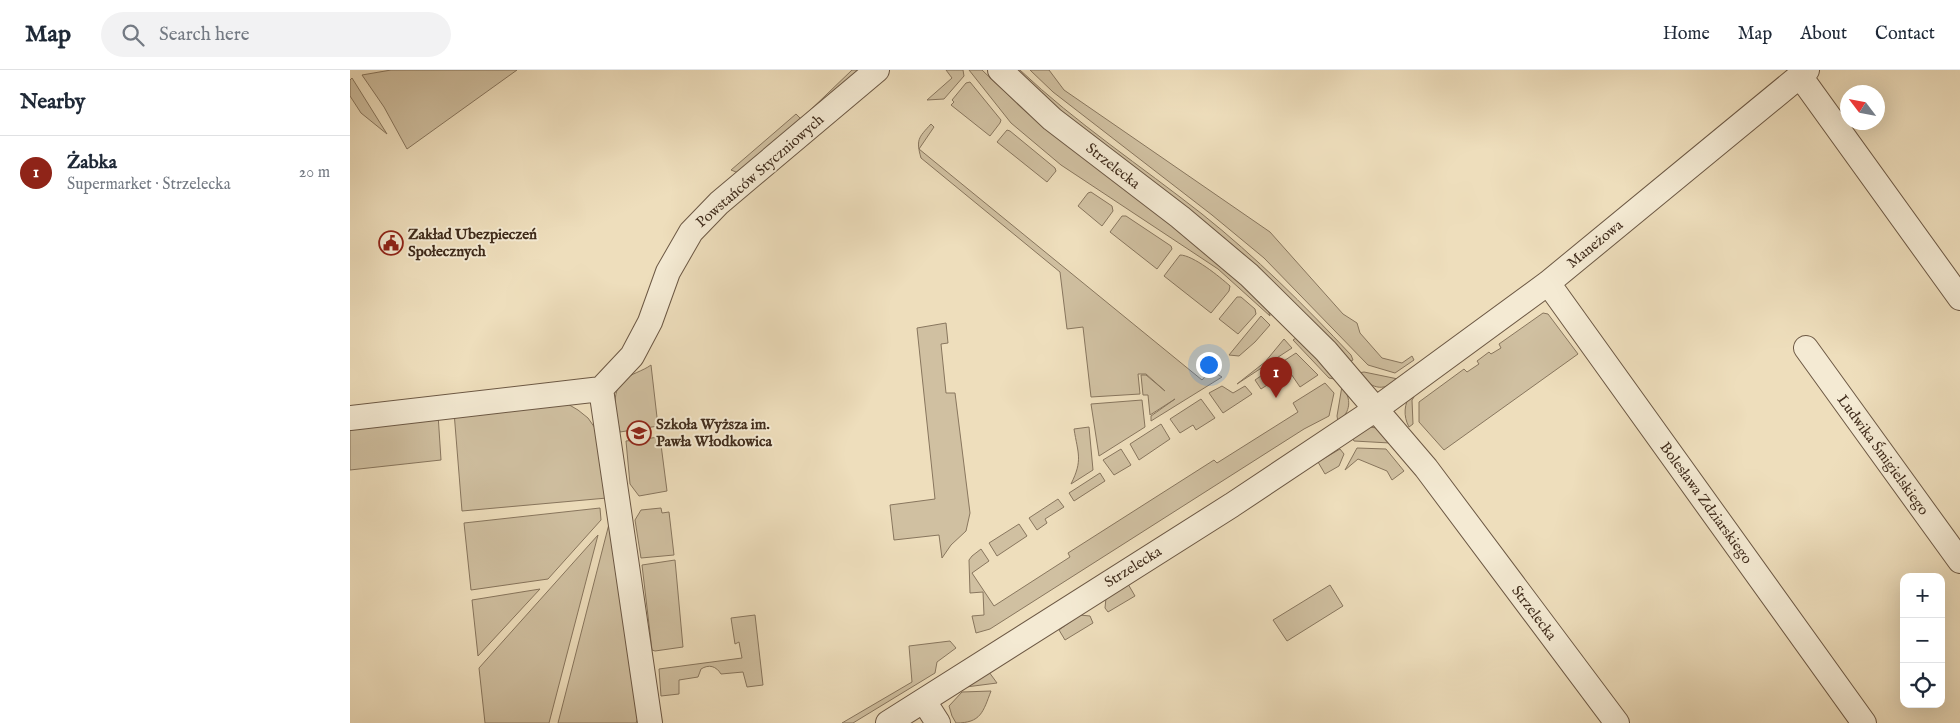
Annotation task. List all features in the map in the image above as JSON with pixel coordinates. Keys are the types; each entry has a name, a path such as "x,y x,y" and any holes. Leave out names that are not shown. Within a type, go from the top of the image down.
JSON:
{"street":[{"name":"Powstańców Styczniowych","path":"601,389 632,356 650,322 668,272 691,232 719,203 877,70"},
{"name":"Strzelecka","path":"1000,70 1052,119 1180,217 1249,275 1320,345 1426,468 1617,723"},
{"path":"1804,73 1960,298"},
{"name":"Maneżowa","path":"1376,409 1548,283 1804,73"},
{"name":"Bolesława Zdziarskiego","path":"1548,283 1864,723"},
{"name":"Ludwika Śmigielskiego","path":"1806,348 1960,561"},
{"path":"350,418 601,389 650,723"},
{"name":"Strzelecka","path":"888,723 1240,500 1376,409"},
{"path":"924,701 938,723"}],"shaded area":[{"path":"391,70 517,70 407,149 384,107 362,75"},
{"path":"852,70 861,70 741,174 731,170 796,114 801,119"},
{"path":"946,70 963,70 964,76 944,99 927,100 952,78"},
{"path":"969,70 982,70 1025,111 1172,224 1267,305 1270,316 1218,269 1061,165 1011,123"},
{"path":"1012,70 1020,70 1063,108 1222,230 1297,300 1351,355 1353,360 1349,362"},
{"path":"1030,70 1049,70 1064,90 1270,232 1343,314 1357,323 1360,333 1382,358 1402,363 1412,356 1414,360 1395,373 1368,365 1264,258 1212,215 1053,92"},
{"path":"352,78 387,134 361,113 350,96 350,80"},
{"path":"970,82 1001,120 990,136 951,105 954,102 952,100 966,83"},
{"path":"931,124 934,127 919,149 919,140"},
{"path":"1007,130 1055,168 1056,171 1047,182 997,142"},
{"path":"919,149 1202,380 1211,370 1222,377 1151,421 1151,416 1175,399 1150,415 1148,395 1143,395 1141,375 1146,375 1165,391 1146,374 1138,374 1140,394 1091,397 1083,327 1067,329 1060,272 921,158"},
{"path":"1091,192 1112,206 1113,211 1102,226 1078,206 1088,193"},
{"path":"1122,216 1126,216 1171,246 1172,249 1157,269 1110,232"},
{"path":"1180,255 1199,262 1230,286 1229,291 1211,313 1164,276"},
{"path":"1237,297 1241,297 1255,309 1256,314 1238,334 1219,319"},
{"path":"1543,313 1548,314 1578,354 1444,450 1419,422 1419,402 1464,369 1467,372 1479,364 1477,361 1489,352 1491,354 1501,348 1499,344"},
{"path":"1261,316 1270,325 1239,356 1229,355"},
{"path":"946,323 948,343 941,344 946,393 955,393 970,513 966,531 951,545 942,558 939,535 894,540 890,505 935,499 917,328"},
{"path":"1296,338 1303,342 1336,377 1334,379 1329,378 1293,340"},
{"path":"1284,339 1292,348 1237,384 1265,362"},
{"path":"1296,353 1318,375 1300,387 1289,371 1286,373 1279,364"},
{"path":"651,365 658,426 620,432 615,405 619,385 633,374"},
{"path":"1274,367 1281,376 1261,389 1255,380"},
{"path":"1364,372 1398,379 1387,386 1377,387 1367,382 1358,373"},
{"path":"1325,383 1334,393 1329,416 1304,429 990,629 976,633 972,616 984,615 983,592 970,593 969,560 981,549 989,561 972,573 994,606 1070,557 1068,553 1214,460 1217,463 1298,412 1293,403"},
{"path":"1222,386 1233,393 1245,386 1252,394 1223,413 1209,393"},
{"path":"1342,386 1349,400 1349,405 1346,414 1338,422 1337,416"},
{"path":"1411,393 1414,397 1412,400 1413,424 1409,427 1405,410"},
{"path":"1201,399 1215,418 1196,430 1193,425 1180,433 1170,419"},
{"path":"1142,400 1145,427 1099,456 1091,404"},
{"path":"566,403 588,418 595,428 607,498 462,511 454,412"},
{"path":"438,414 441,460 350,470 350,425"},
{"path":"1161,424 1170,439 1139,460 1130,444"},
{"path":"1089,427 1093,470 1071,484 1078,463 1074,429"},
{"path":"1369,427 1377,428 1390,443 1354,441 1351,436"},
{"path":"660,437 667,491 639,496 630,484 626,441"},
{"path":"1357,448 1386,449 1404,471 1392,480 1387,471 1358,459 1345,470"},
{"path":"1121,449 1131,465 1114,475 1103,460"},
{"path":"1340,449 1344,454 1339,466 1325,474 1318,462"},
{"path":"1100,473 1105,481 1074,501 1069,493"},
{"path":"1058,499 1064,507 1045,519 1047,523 1037,530 1029,518"},
{"path":"600,508 601,520 548,579 471,590 464,523"},
{"path":"661,508 662,513 669,512 674,555 641,558 635,520 641,510"},
{"path":"609,524 638,719 636,723 558,723"},
{"path":"1019,524 1027,536 997,556 989,543"},
{"path":"598,535 549,723 485,723 479,668"},
{"path":"675,560 683,647 655,651 652,650 642,565"},
{"path":"1128,584 1135,596 1108,612 1105,608 1106,598"},
{"path":"1330,585 1343,606 1287,641 1273,620"},
{"path":"540,589 478,656 472,600"},
{"path":"755,615 763,685 747,687 743,672 721,674 717,669 710,666 701,669 698,677 679,680 679,694 661,696 659,669 742,658 739,642 735,644 731,618"},
{"path":"1080,615 1090,616 1093,623 1065,640 1059,630"},
{"path":"950,641 956,648 937,662 935,673 853,723 842,723 912,682 909,646"},
{"path":"989,672 997,683 966,687"},
{"path":"991,691 980,715 971,721 956,723 949,706 962,692"}],"place":[{"name":"Zakład Ubezpieczeń Społecznych","path":"391,243"},
{"name":"Żabka","path":"1276,398"},
{"name":"Szkoła Wyższa im. Pawła Włodkowica","path":"639,433"}]}
